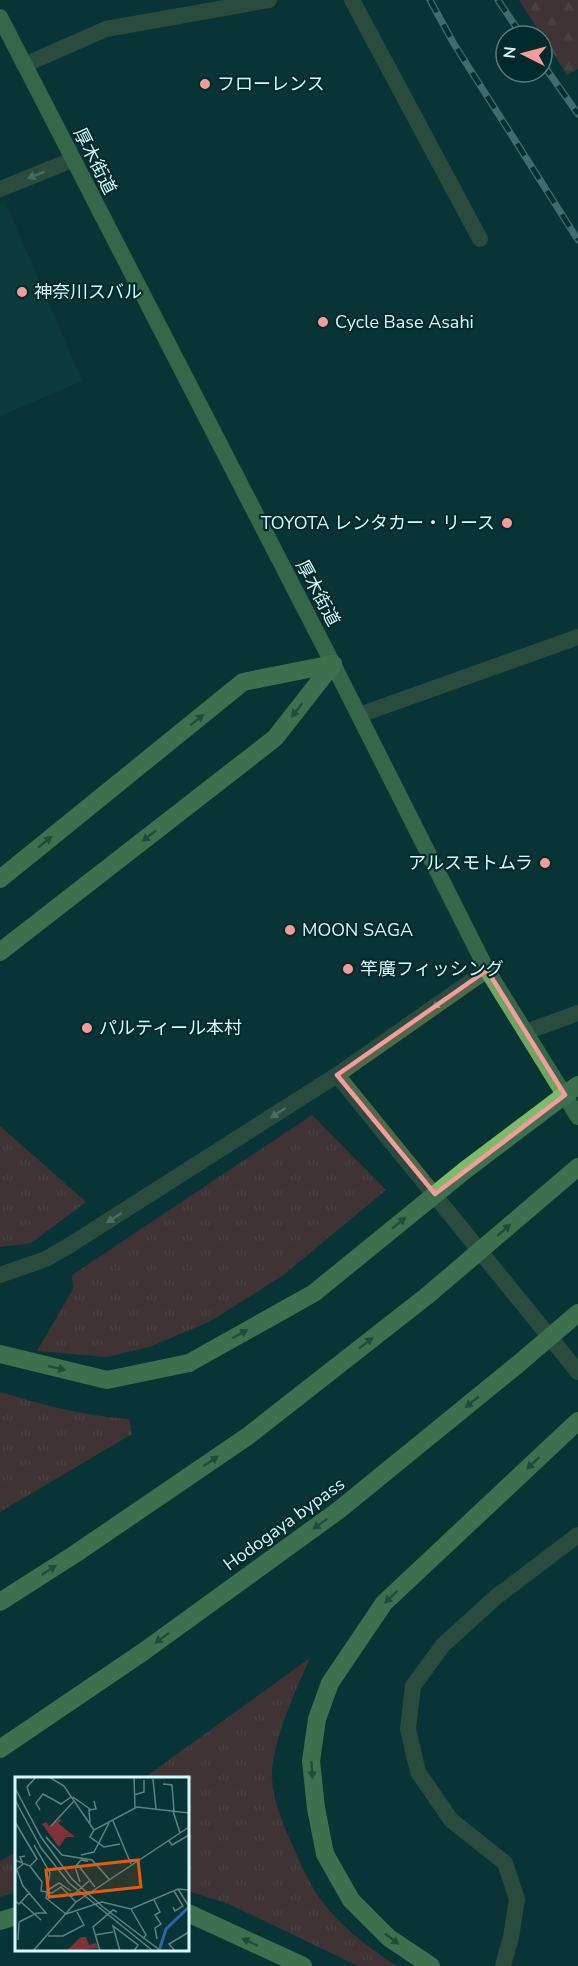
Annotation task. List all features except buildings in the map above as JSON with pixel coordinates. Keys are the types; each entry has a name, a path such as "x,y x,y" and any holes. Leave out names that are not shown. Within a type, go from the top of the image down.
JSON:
{"highway":[{"path":"0,879 243,682 333,664"},
{"path":"0,952 274,738 333,664"},
{"path":"0,1354 107,1380 189,1363 314,1293 464,1171 578,1085"},
{"path":"0,1602 75,1554 248,1436 428,1295 578,1167"},
{"name":"Hodogaya bypass","path":"0,1749 143,1652 339,1510 578,1313"},
{"path":"431,1966 389,1938 351,1900 325,1854 316,1808 311,1761 317,1719 330,1683 384,1602 577,1422"},
{"path":"189,1913 303,1966"},
{"path":"0,1921 15,1916"}],"main road":[{"name":"厚木街道","path":"0,17 333,664 487,970 578,1117"}],"street":[{"path":"24,65 106,28 270,0"},
{"path":"352,0 480,239"},
{"path":"0,189 72,160"},
{"path":"359,715 578,637"},
{"path":"0,1275 46,1259 70,1245 337,1075 487,970"},
{"path":"526,1032 578,1013"},
{"path":"337,1075 578,1372"},
{"path":"503,1966 511,1937 517,1899 505,1863 451,1820 418,1772 408,1729 413,1686 442,1645 496,1597 578,1535"}],"highlighted area":[{"path":"487,970 565,1095 435,1194 337,1075"}],"shaded area":[{"name":"神奈川スバル","path":"5,202 82,381 0,416 0,204"}],"green space":[{"path":"519,0 578,0 578,69 567,75 554,55 554,24 534,24"},
{"path":"312,1115 386,1190 282,1276 209,1322 149,1347 107,1357 37,1351 73,1289 72,1275"},
{"path":"0,1126 86,1202 31,1243 0,1247"},
{"path":"0,1392 64,1409 129,1419 132,1434 0,1512"},
{"path":"310,1658 285,1718 275,1750 272,1779 276,1803 302,1867 324,1904 353,1934 397,1966 358,1966 229,1904 189,1891 189,1777 145,1777"},
{"path":"15,1853 15,1892 0,1897 0,1861"}],"railway":[{"path":"430,0 454,44 578,240"},
{"path":"498,0 514,24"},
{"path":"554,80 578,114"}],"place":[{"name":"フローレンス","path":"205,84"},
{"name":"神奈川スバル","path":"22,292"},
{"name":"Cycle Base Asahi","path":"323,322"},
{"name":"TOYOTA レンタカー・リース","path":"507,523"},
{"name":"アルスモトムラ","path":"545,863"},
{"name":"MOON SAGA","path":"290,930"},
{"name":"竿廣フィッシング","path":"348,969"},
{"name":"パルティール本村","path":"87,1028"}]}
